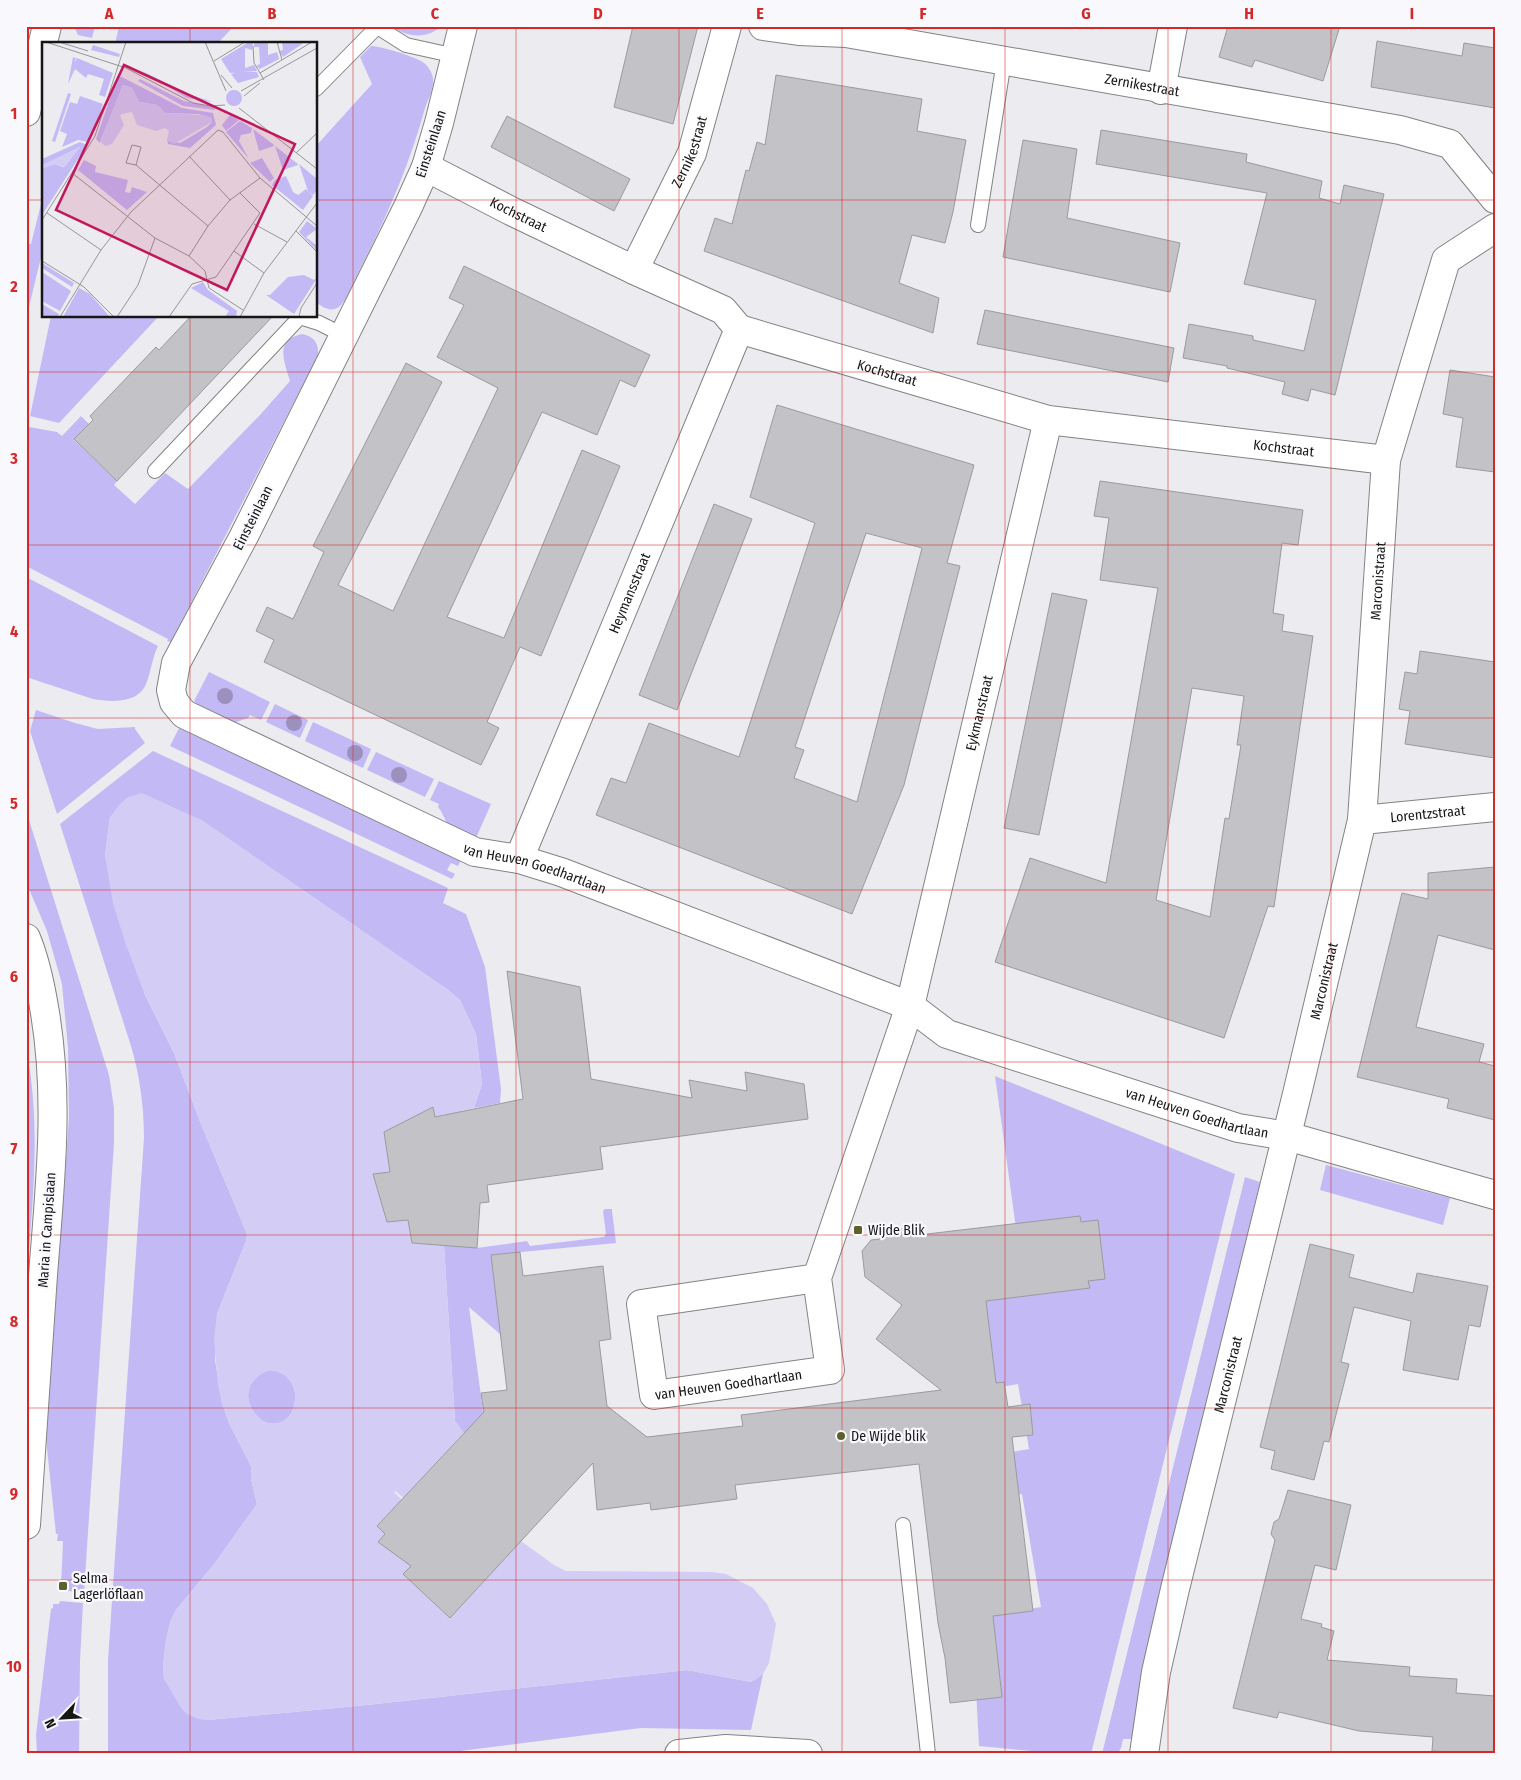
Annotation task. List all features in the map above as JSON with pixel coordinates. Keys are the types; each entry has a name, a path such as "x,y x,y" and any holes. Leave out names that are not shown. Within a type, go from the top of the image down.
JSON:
{"street":[{"path":"43,42 47,26"},
{"name":"Einsteinlaan","path":"174,702 171,690 176,663 244,536 345,336 426,167 463,26"},
{"name":"Zernikestraat","path":"634,270 692,153 727,26"},
{"name":"Zernikestraat","path":"763,26 799,31 846,30 1162,90 1400,130 1450,144 1495,199"},
{"path":"1162,90 1173,26"},
{"path":"26,112 42,46"},
{"name":"Kochstraat","path":"426,167 511,211 722,310 739,329 1048,420 1386,460"},
{"name":"Marconistraat","path":"1144,1754 1156,1672 1175,1589 1287,1136 1362,820 1386,460 1446,260 1495,228"},
{"name":"Heymansstraat","path":"520,859 739,329"},
{"name":"Eykmanstraat","path":"910,1006 1048,420"},
{"name":"van Heuven Goedhartlaan","path":"174,702 184,714 475,852 520,859 561,872 910,1006 947,1034 1238,1128 1287,1136 1495,1195"},
{"name":"Lorentzstraat","path":"1362,820 1495,807"},
{"name":"Maria in Campislaan","path":"26,938 33,955 41,986 49,1034 53,1078 52,1159 26,1525"},
{"name":"van Heuven Goedhartlaan","path":"817,1278 641,1304 654,1395 830,1370 817,1278 910,1006"},
{"path":"679,1754 726,1749 808,1754"}],"lane":[{"path":"318,87 377,26 406,45 456,56"},
{"path":"978,225 1004,61"},
{"path":"155,471 298,318"},
{"path":"305,318 345,336"},
{"path":"903,1525 928,1754"}],"shaded area":[{"path":"74,26 95,26 92,38 78,35"},
{"path":"119,26 234,26 219,42 115,42"},
{"path":"390,26 442,26 423,35 410,35"},
{"path":"371,46 414,58 429,68 433,79 433,86 404,173 386,215 345,300 337,308 331,309 318,303 318,144 372,84 360,57"},
{"path":"42,200 42,253 26,319 26,244 31,244"},
{"path":"51,318 157,318 59,423 30,416"},
{"path":"303,334 315,341 318,347 318,355 171,642 26,566 29,427 57,432 62,436 81,416 89,424 74,440 117,481 114,485 135,504 165,473 188,489 260,415 290,381 283,352 288,341"},
{"path":"26,577 158,646 148,679 142,691 123,700 100,700 26,677"},
{"path":"209,672 270,702 261,720 250,715 248,718 233,723 200,707 194,701"},
{"path":"275,704 308,720 300,738 266,722"},
{"path":"36,710 98,729 135,727 145,743 57,814 30,731"},
{"path":"313,722 371,749 363,768 305,741"},
{"path":"179,728 461,860 458,866 451,863 447,870 455,874 452,879 170,746"},
{"path":"153,751 448,888 443,903 466,914 485,967 501,1089 500,1103 474,1108 482,1084 476,1034 460,1000 448,990 201,820 174,809 110,817 105,856 145,995 174,1053 201,1124 247,1234 246,1241 217,1314 215,1360 222,1403 229,1423 251,1466 251,1479 257,1504 215,1563 176,1610 171,1620 166,1640 163,1666 164,1679 208,1720 367,1705 687,1670 751,1682 763,1674 751,1730 641,1728 437,1754 108,1754 108,1661 144,1138 143,1115 141,1092 131,1046 60,824"},
{"path":"376,752 434,779 425,797 367,770"},
{"path":"439,781 491,804 476,838 448,825 438,807 439,804 430,800"},
{"path":"142,793 201,820 448,990 460,1000 476,1034 482,1084 474,1108 461,1111 462,1119 448,1121 447,1114 435,1117 433,1107 385,1132 390,1172 374,1175 387,1222 412,1219 412,1243 444,1245 455,1421 464,1433 403,1498 396,1491 394,1492 402,1500 377,1526 385,1534 378,1542 415,1562 403,1574 450,1618 521,1541 554,1565 566,1571 712,1572 726,1574 753,1588 767,1604 776,1624 769,1663 763,1674 751,1682 687,1670 367,1705 208,1720 198,1719 187,1714 181,1708 164,1679 163,1666 166,1640 171,1620 176,1610 215,1563 257,1504 251,1479 251,1466 229,1423 222,1403 218,1385 214,1339 217,1314 246,1241 247,1234 201,1124 174,1053 145,995 113,903 105,856 110,817 128,797","holes":["270,1370 277,1371 292,1383 295,1402 288,1418 274,1424 259,1418 253,1411 248,1397 251,1384 256,1378"]},
{"path":"29,820 109,1075 114,1108 114,1143 84,1592 66,1591 66,1586 61,1586 63,1541 57,1541 58,1534 56,1534 46,1439 69,1118 68,1048 62,984 47,931 26,882 26,823"},
{"path":"26,1047 34,1107 35,1137 33,1197 26,1288"},
{"path":"995,1076 1235,1174 1091,1754 1063,1754 979,1746 974,1651 978,1618 1041,1607 1022,1494 1013,1495 1006,1453 1029,1449 1018,1384 990,1389 974,1291 1016,1228"},
{"path":"1326,1165 1450,1198 1443,1225 1320,1190"},
{"path":"1245,1177 1260,1182 1149,1641 1132,1739 1123,1739 1117,1754 1102,1754"},
{"path":"605,1209 612,1209 616,1243 491,1255 501,1335 469,1307 489,1456 464,1433 455,1421 444,1245 477,1248 527,1241 530,1246 604,1237 606,1234 603,1211"},
{"path":"270,1370 277,1371 288,1378 292,1383 295,1395 291,1414 283,1421 274,1424 259,1418 253,1411 248,1397 251,1384 262,1373"},
{"path":"60,1601 83,1603 79,1754 37,1754 36,1735 51,1609 53,1604 59,1604"}],"building":[{"path":"633,26 698,26 673,124 614,107"},
{"path":"1228,26 1340,26 1323,81 1255,60 1252,67 1219,57"},
{"path":"1377,41 1462,56 1464,43 1495,48 1495,108 1371,87"},
{"path":"776,75 922,99 917,131 966,140 953,212 945,243 912,235 899,283 939,298 933,333 704,251 715,218 732,224 746,170 749,171 757,142 765,145"},
{"path":"507,116 630,179 614,211 491,147"},
{"path":"1101,130 1247,154 1246,162 1322,181 1319,198 1340,204 1344,185 1384,194 1335,395 1311,389 1308,401 1282,394 1285,382 1227,368 1227,366 1183,358 1189,324 1253,336 1253,340 1304,351 1316,300 1244,284 1267,193 1096,164"},
{"path":"1023,140 1077,149 1067,218 1180,243 1170,292 1003,257"},
{"path":"464,266 650,355 635,387 620,380 597,435 542,412 447,617 504,638 582,450 620,466 541,656 520,647 487,722 499,728 481,765 264,662 274,640 256,631 267,607 293,619 324,552 313,546 406,363 442,382 338,585 393,611 498,388 437,357 464,305 449,298"},
{"path":"985,310 1174,348 1168,382 977,344"},
{"path":"189,318 271,318 117,481 74,439 93,420 90,416 156,347 159,350"},
{"path":"1450,370 1495,377 1495,472 1456,467 1463,418 1443,414"},
{"path":"777,405 974,465 947,563 960,566 904,785 852,914 596,815 611,778 626,783 649,723 739,757 815,523 750,497","holes":["866,533 922,548 857,802 794,778 804,750 795,747"]},
{"path":"1100,481 1303,510 1298,545 1282,543 1273,613 1284,615 1282,631 1313,636 1274,907 1268,906 1224,1038 995,962 1030,858 1106,883 1158,588 1100,580 1109,518 1094,516","holes":["1192,688 1244,696 1237,745 1241,745 1229,819 1225,818 1210,917 1156,900"]},
{"path":"714,504 752,519 677,710 639,695"},
{"path":"1052,593 1087,600 1039,835 1004,828"},
{"path":"1420,651 1495,662 1495,758 1405,744 1410,711 1399,709 1405,672 1417,674"},
{"path":"1495,867 1495,950 1438,935 1416,1027 1484,1044 1479,1062 1495,1066 1495,1120 1447,1108 1449,1099 1357,1077 1402,893 1428,899 1428,873"},
{"path":"507,971 580,987 591,1079 692,1098 689,1080 747,1091 745,1072 804,1084 808,1119 600,1147 603,1169 487,1185 489,1202 480,1203 477,1248 412,1243 408,1220 387,1222 373,1174 390,1172 384,1132 433,1107 435,1117 523,1099"},
{"name":"De Wijde blik","path":"1080,1216 1081,1222 1098,1220 1105,1279 1088,1281 1090,1288 986,1301 996,1383 1004,1382 1008,1407 1030,1404 1033,1435 1012,1437 1033,1611 993,1616 1002,1697 950,1703 945,1658 938,1623 919,1464 735,1485 737,1499 651,1510 650,1503 597,1510 593,1463 450,1618 403,1574 411,1566 378,1542 385,1534 377,1526 484,1412 481,1393 507,1390 491,1255 520,1252 523,1276 603,1266 611,1339 599,1341 607,1406 647,1437 743,1426 741,1415 941,1390 876,1339 902,1305 865,1277 862,1251 871,1240 880,1239 888,1229 899,1227 910,1236"},
{"path":"1310,1244 1354,1255 1349,1277 1413,1293 1417,1273 1488,1286 1480,1327 1469,1325 1458,1380 1403,1370 1411,1321 1354,1307 1341,1362 1349,1364 1329,1442 1324,1441 1314,1480 1271,1469 1275,1451 1260,1447"},
{"path":"1288,1490 1351,1505 1336,1570 1315,1565 1301,1619 1322,1624 1321,1627 1334,1631 1327,1660 1410,1667 1409,1676 1457,1679 1456,1693 1495,1696 1495,1754 1432,1751 1433,1737 1359,1731 1279,1712 1277,1718 1233,1708 1275,1540 1271,1534 1274,1522 1279,1519"}],"place":[{"name":"Wijde Blik","path":"858,1230"},
{"name":"De Wijde blik","path":"841,1436"},
{"name":"Selma Lagerlöflaan","path":"63,1586"}]}
